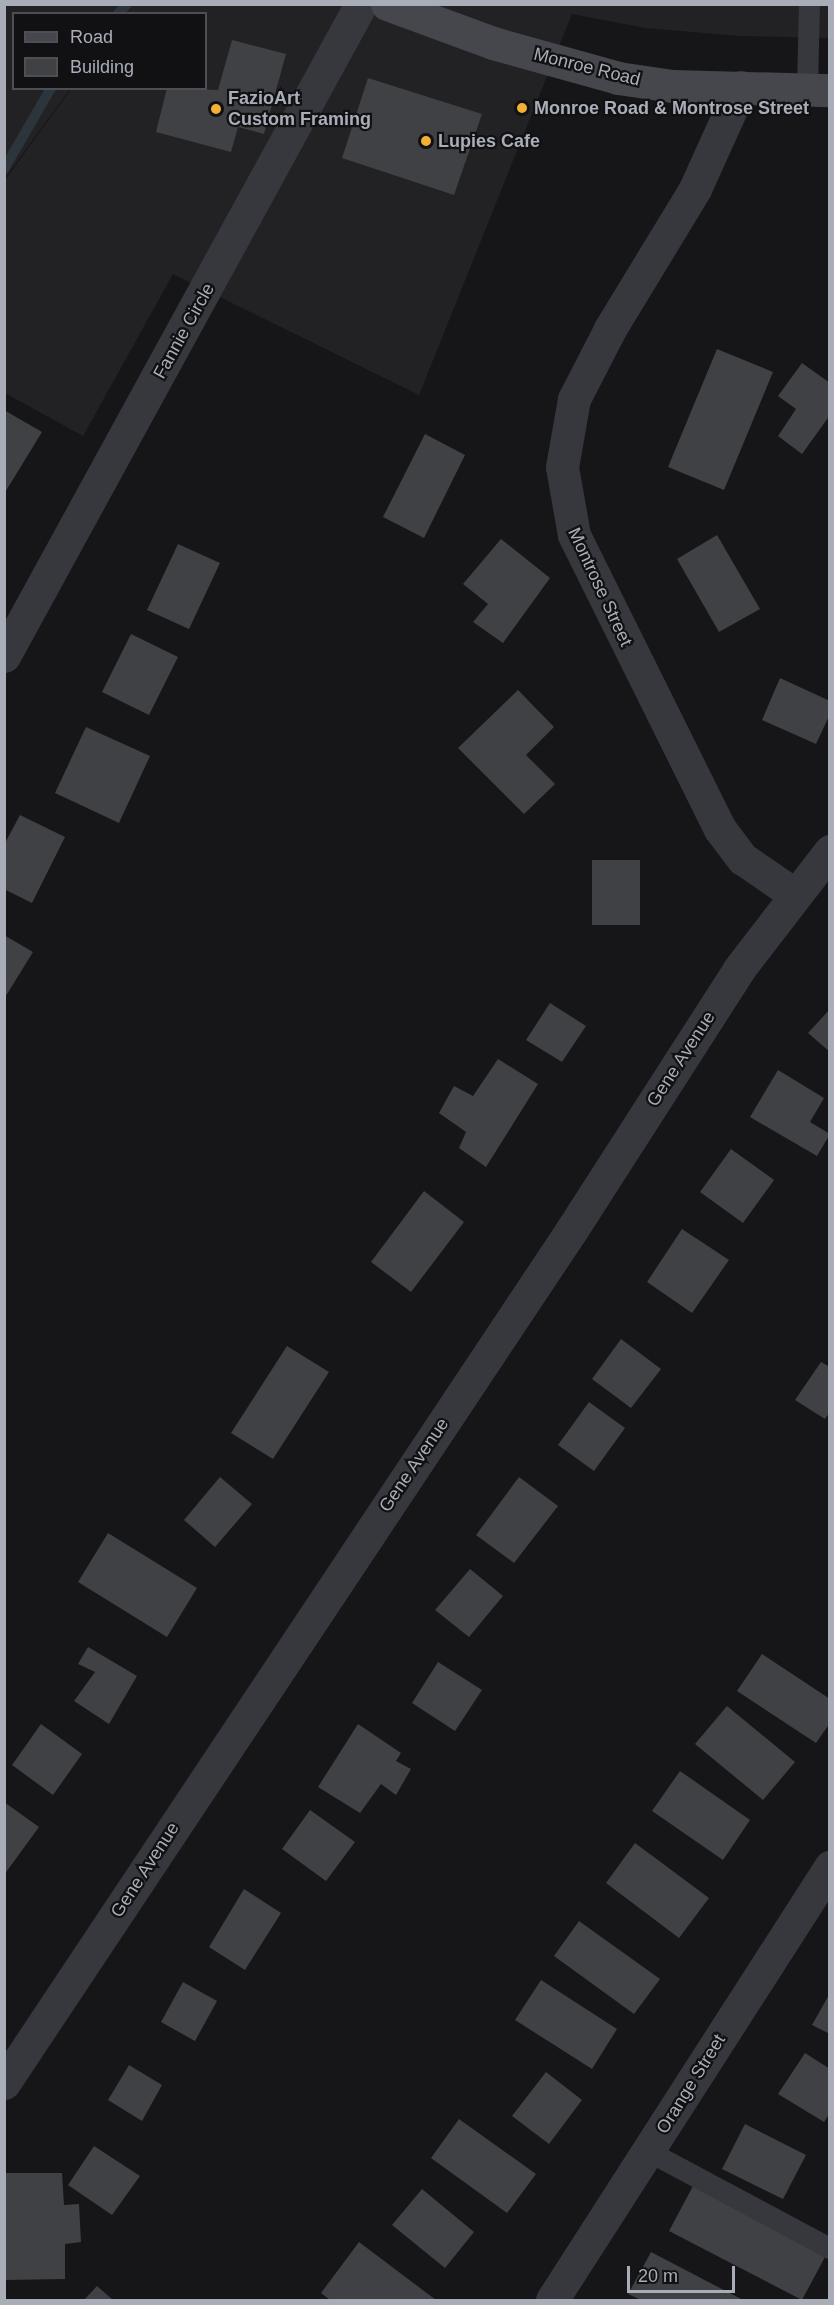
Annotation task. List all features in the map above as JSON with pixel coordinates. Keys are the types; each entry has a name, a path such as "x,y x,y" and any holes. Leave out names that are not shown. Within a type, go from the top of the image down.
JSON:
{"main road":[{"name":"Monroe Road","path":"387,4 493,43 618,78 672,86 818,89"}],"street":[{"name":"Fannie Circle","path":"4,656 361,4"},
{"name":"Montrose Street","path":"741,87 695,189 610,329 574,399 562,467 574,535 720,829 743,859 794,894"},
{"name":"Gene Avenue","path":"4,2083 571,1231 740,969 794,894 830,852"},
{"name":"Orange Street","path":"552,2301 830,1867"}],"lane":[{"path":"809,4 818,89"},
{"path":"648,2151 830,2248"}],"shaded area":[{"path":"5,5 829,5 829,38 739,36 645,28 572,14 419,395 173,274 83,436 5,393 5,180 70,90 207,90 207,12 12,12 12,90 69,90 5,178"}],"building":[{"name":"FazioArt Custom Framing","path":"232,40 286,54 264,134 238,127 231,152 156,132 166,90 218,90"},
{"name":"Lupies Cafe","path":"368,78 482,114 454,195 342,158"},
{"path":"717,349 773,372 724,490 668,467"},
{"path":"802,363 830,383 830,415 802,454 778,436 796,409 778,396"},
{"path":"4,410 42,432 4,494"},
{"path":"425,434 465,455 424,538 383,517"},
{"path":"717,535 760,609 719,632 677,559"},
{"path":"501,539 550,578 503,643 473,622 488,604 463,584"},
{"path":"178,544 220,563 189,629 147,610"},
{"path":"131,634 178,657 149,715 102,692"},
{"path":"780,678 830,701 830,714 816,744 762,720"},
{"path":"518,690 554,727 526,755 555,784 524,814 458,748"},
{"path":"86,727 150,756 119,823 55,793"},
{"path":"20,815 65,837 32,903 4,889 4,845"},
{"path":"592,860 640,860 640,925 592,925"},
{"path":"4,935 33,952 4,999"},
{"path":"550,1003 586,1026 562,1062 526,1040"},
{"path":"830,1009 830,1052 808,1033"},
{"path":"498,1059 538,1084 486,1167 459,1148 466,1132 439,1113 454,1086 473,1096"},
{"path":"778,1070 824,1098 810,1122 830,1134 817,1156 750,1117"},
{"path":"731,1149 774,1180 743,1223 700,1192"},
{"path":"424,1191 464,1222 411,1292 371,1262"},
{"path":"682,1229 729,1260 692,1313 647,1282"},
{"path":"621,1339 661,1369 631,1408 592,1379"},
{"path":"287,1346 329,1372 273,1459 231,1433"},
{"path":"821,1362 830,1367 830,1412 825,1419 795,1400"},
{"path":"589,1402 625,1428 594,1471 558,1445"},
{"path":"220,1477 252,1504 215,1547 184,1520"},
{"path":"519,1477 558,1506 514,1563 476,1535"},
{"path":"108,1533 197,1588 167,1637 78,1582"},
{"path":"470,1569 503,1596 469,1637 435,1610"},
{"path":"88,1647 137,1676 109,1724 74,1701 95,1672 78,1664"},
{"path":"762,1654 830,1699 830,1723 816,1743 737,1691"},
{"path":"438,1662 482,1690 455,1731 412,1703"},
{"path":"727,1706 795,1762 763,1800 695,1744"},
{"path":"41,1724 82,1754 53,1795 12,1765"},
{"path":"358,1724 401,1753 396,1761 411,1769 396,1795 381,1784 360,1813 318,1787"},
{"path":"680,1771 750,1820 723,1860 652,1811"},
{"path":"4,1802 39,1827 4,1875"},
{"path":"310,1810 355,1842 326,1881 282,1849"},
{"path":"635,1843 709,1898 679,1938 606,1883"},
{"path":"244,1889 281,1913 245,1970 209,1947"},
{"path":"579,1921 660,1979 634,2014 554,1956"},
{"path":"541,1980 617,2029 592,2069 515,2020"},
{"path":"183,1982 217,2001 195,2041 161,2022"},
{"path":"830,1993 830,2034 812,2025"},
{"path":"805,2053 830,2069 830,2113 824,2122 778,2094"},
{"path":"129,2065 162,2085 142,2121 108,2100"},
{"path":"546,2072 582,2100 549,2144 512,2116"},
{"path":"459,2119 536,2174 507,2213 431,2158"},
{"path":"745,2124 806,2155 783,2199 722,2169"},
{"path":"94,2146 140,2176 112,2215 68,2185"},
{"path":"4,2173 62,2173 64,2205 79,2204 81,2242 65,2244 65,2279 4,2280"},
{"path":"693,2186 825,2257 802,2300 669,2231"},
{"path":"422,2189 474,2232 445,2268 392,2225"},
{"path":"359,2242 436,2300 330,2300 321,2293"},
{"path":"651,2252 743,2300 641,2300 628,2294"},
{"path":"97,2286 113,2300 84,2300"}],"waterway":[{"path":"120,12 127,4"},
{"path":"4,169 50,90"}],"place":[{"name":"Monroe Road & Montrose Street","path":"522,108"},
{"name":"FazioArt Custom Framing","path":"216,109"},
{"name":"Lupies Cafe","path":"426,141"}]}
